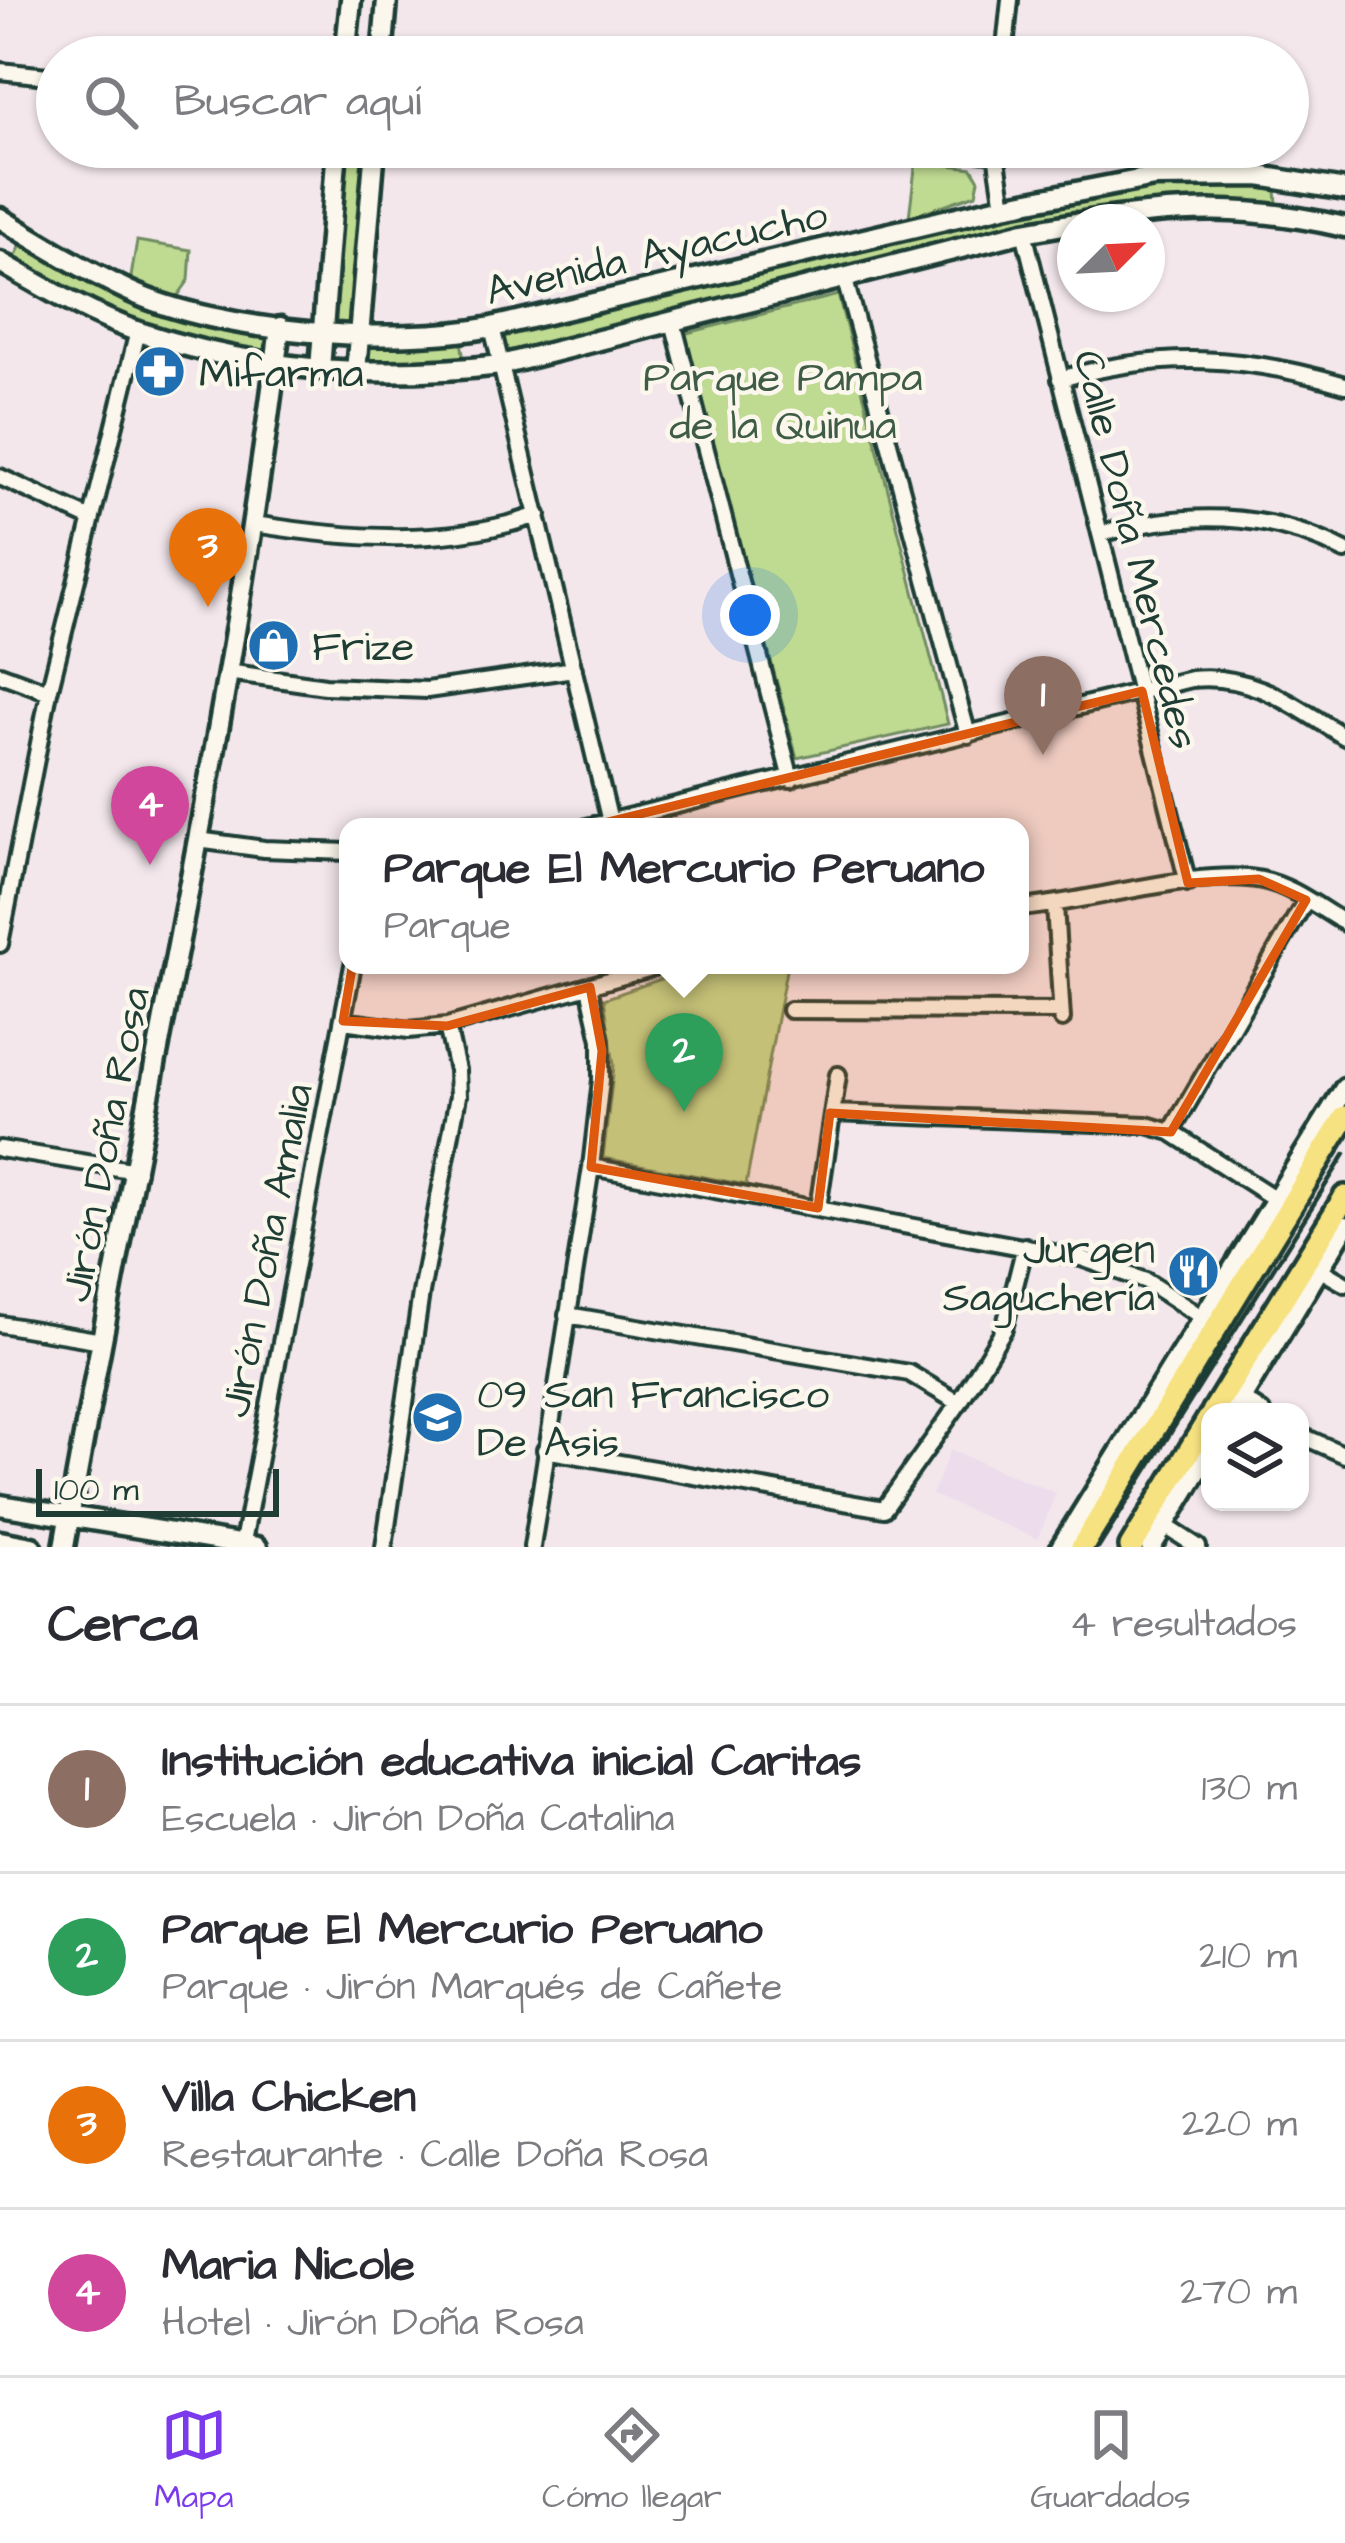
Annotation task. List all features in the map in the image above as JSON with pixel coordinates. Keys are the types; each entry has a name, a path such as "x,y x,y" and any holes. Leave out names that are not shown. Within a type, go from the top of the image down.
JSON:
{"main road":[{"path":"347,36 351,0"},
{"path":"384,36 387,0"},
{"path":"320,369 335,168"},
{"path":"356,372 373,168"},
{"name":"Avenida Ayacucho","path":"0,218 132,292 218,317 359,334 460,334 1004,206 1154,177 1226,174 1345,190"},
{"path":"1281,214 1284,179"},
{"path":"1316,220 1321,185"},
{"name":"Avenida Ayacucho","path":"1165,211 1281,214 1345,227"},
{"name":"Avenida Ayacucho","path":"3,264 67,301 138,332 222,355 356,372 465,369 1057,227"},
{"path":"3,264 22,232"},
{"name":"Jirón Doña Rosa","path":"64,1547 254,524 280,327"},
{"path":"460,334 465,369"},
{"path":"1061,1547 1345,1088"},
{"path":"1082,1547 1345,1117"},
{"path":"1234,1400 1345,1198"},
{"path":"1234,1400 1345,1226"},
{"path":"1192,1369 1234,1400"},
{"path":"1131,1547 1201,1433"},
{"path":"1151,1547 1201,1465"},
{"path":"0,1505 247,1546"},
{"path":"0,1541 32,1547"}],"street":[{"path":"1006,36 1010,0"},
{"path":"0,71 36,75"},
{"path":"998,168 1004,206"},
{"name":"Calle Doña Mercedes","path":"1024,232 1188,883"},
{"path":"845,280 968,735"},
{"path":"673,322 791,779"},
{"path":"492,327 609,818"},
{"path":"0,944 49,692 138,332"},
{"path":"1060,379 1124,363 1184,358 1244,362 1345,385"},
{"path":"0,477 89,518"},
{"path":"254,524 327,535 392,537 476,530 538,515"},
{"path":"1100,534 1167,518 1214,516 1286,528 1345,551"},
{"path":"227,672 325,686 427,690 574,669"},
{"path":"0,674 49,692"},
{"path":"627,818 1215,676 1248,682 1345,736"},
{"path":"198,840 339,852"},
{"path":"0,854 16,856"},
{"path":"1029,907 1188,883 1259,879 1281,885 1345,923"},
{"path":"1171,1132 1306,900"},
{"path":"790,1010 1061,1015 1054,905"},
{"name":"Jirón Doña Amalia","path":"247,1546 351,974"},
{"path":"343,1021 409,1030 447,1026 632,974"},
{"path":"532,1547 591,1167 602,1051 589,987"},
{"path":"384,1547 422,1293 458,1096 458,1070 447,1026"},
{"path":"818,1208 838,1075"},
{"path":"832,1113 1147,1125 1171,1132 1277,1200"},
{"path":"0,1149 137,1171"},
{"path":"591,1167 1025,1246 1124,1271 1203,1318"},
{"path":"545,1450 882,1510 959,1403 1004,1329 1025,1246"},
{"path":"1319,1269 1345,1285"},
{"path":"567,1315 909,1373 959,1403"},
{"path":"0,1324 101,1340"},
{"path":"1309,1439 1345,1455"},
{"path":"1164,1525 1198,1547"}],"highlighted area":[{"path":"1142,691 1188,883 1259,879 1306,900 1171,1132 830,1113 818,1208 591,1167 602,1051 590,987 447,1026 343,1021 372,851 571,831"}],"shaded area":[{"path":"950,1450 1056,1493 1038,1539 932,1495"}],"green space":[{"path":"339,168 368,168 356,329 327,327"},
{"path":"915,168 972,168 979,180 976,194 909,217"},
{"path":"1265,184 1276,189 1277,205 1057,204 1057,231 503,361 499,332 1011,209 1141,185"},
{"path":"23,241 70,274 123,297 271,331 269,357 138,326 11,265"},
{"path":"137,241 191,250 189,280 177,297 168,299 130,283"},
{"name":"Parque Pampa de la Quinua","path":"838,295 948,724 797,758 683,334"},
{"path":"358,332 460,332 465,369 356,370"},
{"path":"675,974 785,974 746,1185 603,1158 614,1065 604,999"}],"railway":[{"path":"1099,1547 1345,1154"}],"place":[{"name":"Mifarma","path":"160,372"},
{"name":"Villa Chicken","path":"208,607"},
{"name":"Frize","path":"273,645"},
{"name":"Institución educativa inicial Caritas","path":"1043,755"},
{"name":"Maria Nicole","path":"150,865"},
{"name":"Parque El Mercurio Peruano","path":"684,1112"},
{"name":"Jurgen Saguchería","path":"1194,1272"},
{"name":"09 San Francisco De Asis","path":"438,1417"}]}
